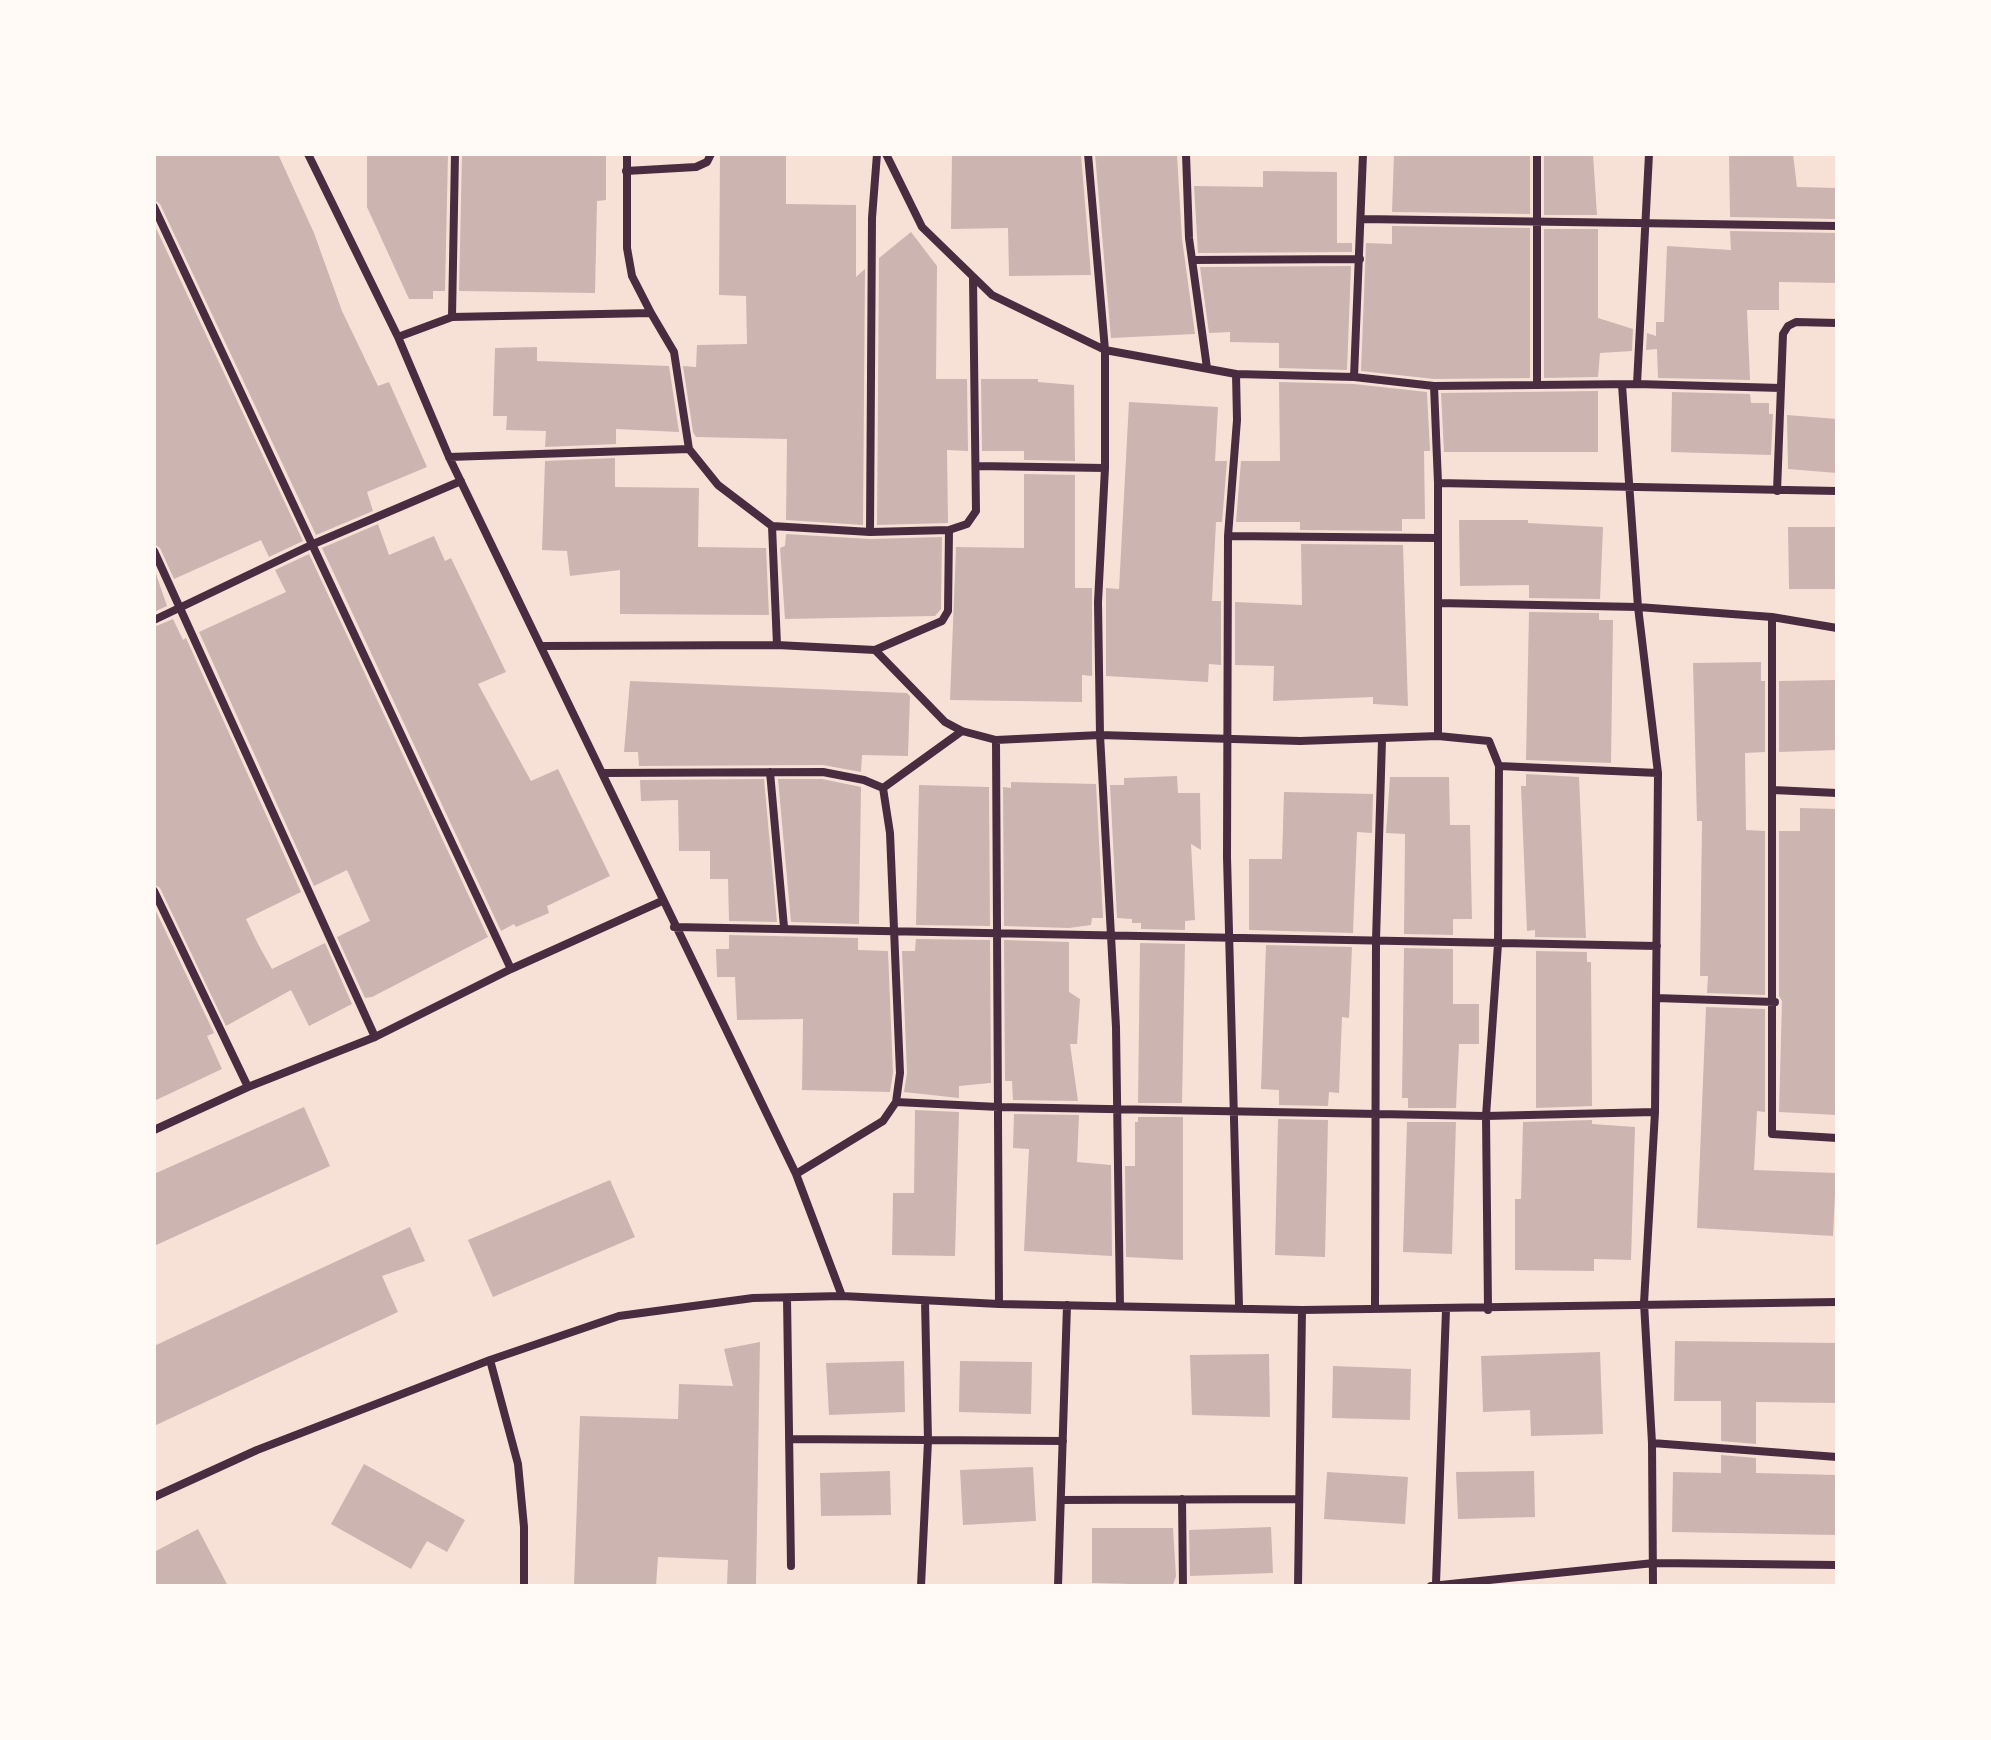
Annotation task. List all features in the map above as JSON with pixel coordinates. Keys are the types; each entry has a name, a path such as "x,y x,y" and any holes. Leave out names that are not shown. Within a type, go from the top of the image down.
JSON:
{"street":[{"path":"308,154 398,337 449,457 796,1174 842,1296"},
{"path":"452,317 455,154"},
{"path":"627,154 627,248 632,276 674,352 689,449 718,485 772,526 870,532 949,530 967,524 976,511 973,278"},
{"path":"626,171 696,167 707,162 711,154"},
{"path":"870,532 872,234 877,154"},
{"path":"886,154 922,227 973,278 992,295 1030,316 1105,350 1236,374 1354,377 1434,386 1637,384 1781,388"},
{"path":"1088,154 1105,350 1105,468 1098,602 1100,735 1112,935 1120,1306"},
{"path":"1186,154 1192,260 1207,368"},
{"path":"1354,377 1363,154"},
{"path":"1537,154 1537,385"},
{"path":"1637,384 1648,224 1649,154"},
{"path":"154,207 511,969"},
{"path":"1362,219 1837,226"},
{"path":"1192,260 1360,259"},
{"path":"398,337 452,317 651,313"},
{"path":"1777,491 1783,334 1788,326 1796,322 1837,323"},
{"path":"1236,374 1237,420 1228,536 1228,739 1239,1306"},
{"path":"1622,385 1632,487 1638,607 1658,773 1655,1112 1644,1303 1652,1443 1653,1586"},
{"path":"1434,386 1438,483 1438,736"},
{"path":"449,457 689,449"},
{"path":"977,466 1105,468"},
{"path":"154,620 180,604 461,481"},
{"path":"1438,483 1837,491"},
{"path":"772,526 777,645"},
{"path":"543,646 777,645 875,650 942,621 948,611 949,530"},
{"path":"1228,536 1438,538"},
{"path":"154,551 375,1037"},
{"path":"1438,603 1638,607 1772,617 1837,628"},
{"path":"1772,617 1775,1002 1772,1134 1837,1138"},
{"path":"875,650 945,722 962,731 996,740 1100,735 1382,740 1438,736 1489,741 1499,766 1498,944 1486,1116 1488,1310"},
{"path":"883,788 962,731"},
{"path":"996,740 999,1304"},
{"path":"1375,1307 1376,940 1382,740"},
{"path":"1499,766 1658,773"},
{"path":"770,772 784,927"},
{"path":"602,773 823,772 864,780 883,788"},
{"path":"796,1174 883,1121 896,1102 900,1073 888,806 883,788"},
{"path":"1773,790 1837,793"},
{"path":"154,891 248,1087"},
{"path":"154,1130 248,1087 375,1037 511,969 662,901"},
{"path":"674,927 1657,946"},
{"path":"1656,998 1775,1002"},
{"path":"896,1102 999,1107 1486,1116 1655,1112"},
{"path":"154,1497 257,1450 490,1360 619,1316 753,1298 842,1296 999,1304 1239,1306 1302,1310 1375,1307 1488,1310 1644,1303 1837,1302"},
{"path":"787,1298 791,1566"},
{"path":"921,1586 928,1441 925,1301"},
{"path":"1058,1586 1067,1305"},
{"path":"1298,1586 1302,1310"},
{"path":"1446,1310 1434,1584 1654,1563 1837,1565"},
{"path":"490,1360 518,1464 524,1527 524,1586"},
{"path":"789,1439 1063,1441"},
{"path":"1652,1443 1837,1457"},
{"path":"1182,1499 1183,1586"},
{"path":"1061,1500 1298,1499"}],"building":[{"path":"154,154 278,154 314,233 342,311 378,386 389,382 427,467 367,492 373,511 316,535 160,204 154,200"},
{"path":"367,154 448,154 445,291 433,291 433,299 409,299 367,207"},
{"path":"462,154 606,154 606,200 597,201 595,293 459,291"},
{"path":"720,154 786,154 786,204 856,205 856,277 865,269 863,525 786,520 787,439 696,437 693,432 683,366 696,367 697,345 747,344 746,296 719,295"},
{"path":"952,154 1081,154 1091,275 1009,276 1008,228 951,229"},
{"path":"1095,154 1177,155 1182,239 1195,334 1111,338"},
{"path":"1394,154 1530,154 1530,214 1392,212"},
{"path":"1593,154 1597,215 1544,215 1544,156"},
{"path":"1729,154 1793,154 1797,187 1837,188 1837,219 1730,217"},
{"path":"1263,171 1337,172 1337,243 1352,243 1352,252 1198,253 1194,186 1263,187"},
{"path":"154,224 303,541 269,557 261,540 174,579 160,548 154,544"},
{"path":"1392,226 1530,228 1530,378 1434,379 1361,371 1366,243 1392,244"},
{"path":"1544,229 1598,229 1598,318 1633,329 1632,351 1600,353 1598,377 1544,378"},
{"path":"1730,231 1837,233 1837,283 1779,282 1779,310 1747,310 1750,380 1658,378 1657,349 1646,350 1647,333 1656,336 1656,322 1664,322 1667,246 1731,250"},
{"path":"911,232 937,266 936,379 967,379 968,451 947,450 948,523 877,525 879,258"},
{"path":"1351,266 1347,370 1279,368 1279,343 1230,342 1230,332 1209,333 1200,267"},
{"path":"537,347 537,361 669,366 679,432 616,429 616,444 545,447 546,431 506,430 507,416 493,416 495,348"},
{"path":"981,379 1038,379 1038,382 1074,385 1075,461 1024,460 1024,451 982,451"},
{"path":"1279,382 1354,384 1427,392 1430,451 1424,451 1425,519 1402,519 1402,531 1300,530 1300,522 1236,522 1241,461 1280,461"},
{"path":"1598,391 1598,452 1444,452 1441,393"},
{"path":"1672,392 1750,394 1751,403 1769,403 1769,414 1773,414 1771,455 1671,452"},
{"path":"1129,402 1218,407 1215,461 1227,461 1222,522 1216,522 1212,601 1221,601 1221,665 1209,664 1208,682 1106,676 1106,588 1119,589"},
{"path":"1787,415 1837,419 1837,473 1788,469"},
{"path":"615,458 615,487 699,488 698,547 766,548 769,615 620,614 620,570 570,576 567,551 542,550 545,461"},
{"path":"1024,474 1075,475 1075,588 1092,588 1092,676 1082,675 1082,702 950,700 956,547 1024,548"},
{"path":"1459,520 1528,520 1528,523 1603,527 1600,599 1529,598 1529,585 1460,586"},
{"path":"378,524 389,555 434,536 445,561 451,558 506,672 478,684 531,781 558,769 610,876 547,906 549,913 516,927 514,924 501,931 322,548"},
{"path":"1788,527 1837,527 1837,589 1789,589"},
{"path":"786,534 870,539 942,537 941,609 935,616 785,619 780,548 785,546"},
{"path":"1301,544 1403,545 1408,706 1373,704 1373,697 1273,701 1274,666 1235,665 1235,602 1302,605"},
{"path":"309,554 488,937 365,998 337,937 370,921 347,870 314,886 199,632 286,592 275,570"},
{"path":"154,568 167,606 154,612"},
{"path":"1529,612 1599,613 1599,620 1613,620 1611,763 1526,760"},
{"path":"173,619 183,640 186,638 301,892 246,919 272,969 325,943 352,1004 309,1026 291,990 226,1026 160,888 154,884 154,627"},
{"path":"1761,662 1761,681 1765,681 1765,752 1745,753 1746,830 1765,831 1765,995 1707,993 1708,976 1700,976 1702,821 1697,821 1693,663"},
{"path":"1837,680 1837,750 1779,752 1779,681"},
{"path":"630,681 907,693 910,696 908,756 862,755 861,772 823,765 639,766 638,752 624,752"},
{"path":"1526,774 1579,777 1586,938 1535,937 1535,930 1527,931 1521,786 1526,786"},
{"path":"1177,776 1178,793 1200,793 1201,850 1191,844 1195,920 1185,921 1185,930 1141,929 1141,923 1117,918 1110,785 1124,785 1124,778"},
{"path":"1390,777 1449,777 1450,825 1470,825 1472,919 1453,919 1453,935 1404,934 1405,834 1386,833"},
{"path":"764,779 777,922 729,921 728,879 710,879 710,851 679,851 678,800 641,801 640,780"},
{"path":"778,779 822,779 861,787 859,924 791,922"},
{"path":"1011,782 1096,784 1103,918 1092,918 1091,925 1069,928 1004,926 1003,787 1011,788"},
{"path":"919,785 989,787 990,926 916,925"},
{"path":"1284,792 1373,794 1372,833 1357,832 1353,933 1249,930 1249,859 1282,859"},
{"path":"1800,808 1837,809 1837,1115 1779,1112 1782,1001 1779,996 1779,831 1800,831"},
{"path":"154,907 214,1033 207,1036 222,1069 154,1101"},
{"path":"729,935 858,938 858,950 888,951 893,1073 890,1092 802,1090 803,1019 737,1020 735,977 717,977 716,949 729,949"},
{"path":"916,939 990,940 991,1083 959,1086 959,1098 904,1092 907,1073 902,951 915,951"},
{"path":"1004,940 1069,942 1069,992 1080,999 1077,1044 1070,1044 1078,1101 1013,1100 1012,1081 1005,1081"},
{"path":"1140,943 1185,944 1182,1103 1138,1103"},
{"path":"1266,945 1352,947 1349,1018 1342,1017 1339,1093 1329,1092 1328,1106 1279,1105 1279,1090 1261,1089"},
{"path":"1404,948 1453,949 1453,1004 1479,1004 1479,1044 1459,1044 1456,1108 1408,1108 1408,1098 1402,1098"},
{"path":"1536,951 1587,952 1587,962 1591,962 1592,1106 1536,1108"},
{"path":"1706,1007 1765,1009 1765,1112 1757,1111 1754,1170 1836,1173 1833,1236 1697,1228"},
{"path":"304,1107 330,1166 154,1246 154,1174"},
{"path":"915,1110 959,1112 955,1256 892,1255 893,1193 914,1193"},
{"path":"1014,1114 1079,1115 1077,1162 1111,1165 1112,1256 1024,1251 1029,1149 1013,1148"},
{"path":"1138,1117 1183,1117 1183,1260 1126,1257 1125,1166 1135,1166 1135,1122 1138,1122"},
{"path":"1278,1119 1328,1120 1325,1257 1275,1255"},
{"path":"1592,1120 1592,1124 1635,1127 1631,1260 1594,1259 1594,1271 1515,1270 1515,1199 1521,1199 1523,1122"},
{"path":"1407,1122 1456,1122 1452,1254 1403,1252"},
{"path":"610,1180 635,1237 493,1297 468,1240"},
{"path":"410,1227 425,1261 382,1276 398,1312 154,1426 154,1346"},
{"path":"1675,1341 1837,1343 1837,1403 1756,1402 1756,1444 1721,1441 1721,1401 1674,1401"},
{"path":"760,1342 756,1586 727,1586 728,1560 658,1557 656,1586 574,1586 580,1416 678,1419 679,1384 733,1386 724,1349"},
{"path":"1600,1352 1603,1434 1531,1436 1530,1410 1483,1412 1481,1356"},
{"path":"1269,1354 1270,1417 1192,1415 1190,1355"},
{"path":"904,1361 905,1412 829,1415 826,1363"},
{"path":"960,1361 1032,1362 1031,1414 959,1412"},
{"path":"1333,1366 1411,1369 1410,1420 1332,1418"},
{"path":"1721,1455 1756,1458 1756,1473 1837,1475 1837,1535 1672,1532 1673,1472 1721,1473"},
{"path":"364,1464 465,1520 447,1552 427,1541 411,1569 331,1524"},
{"path":"1033,1467 1036,1521 963,1525 960,1470"},
{"path":"890,1471 891,1515 821,1516 820,1473"},
{"path":"1534,1471 1535,1517 1458,1519 1456,1472"},
{"path":"1327,1472 1408,1477 1405,1524 1324,1519"},
{"path":"1271,1527 1273,1573 1190,1576 1189,1530"},
{"path":"1092,1528 1173,1528 1176,1576 1173,1585 1092,1583"},
{"path":"198,1529 228,1586 154,1586 154,1552"}]}
